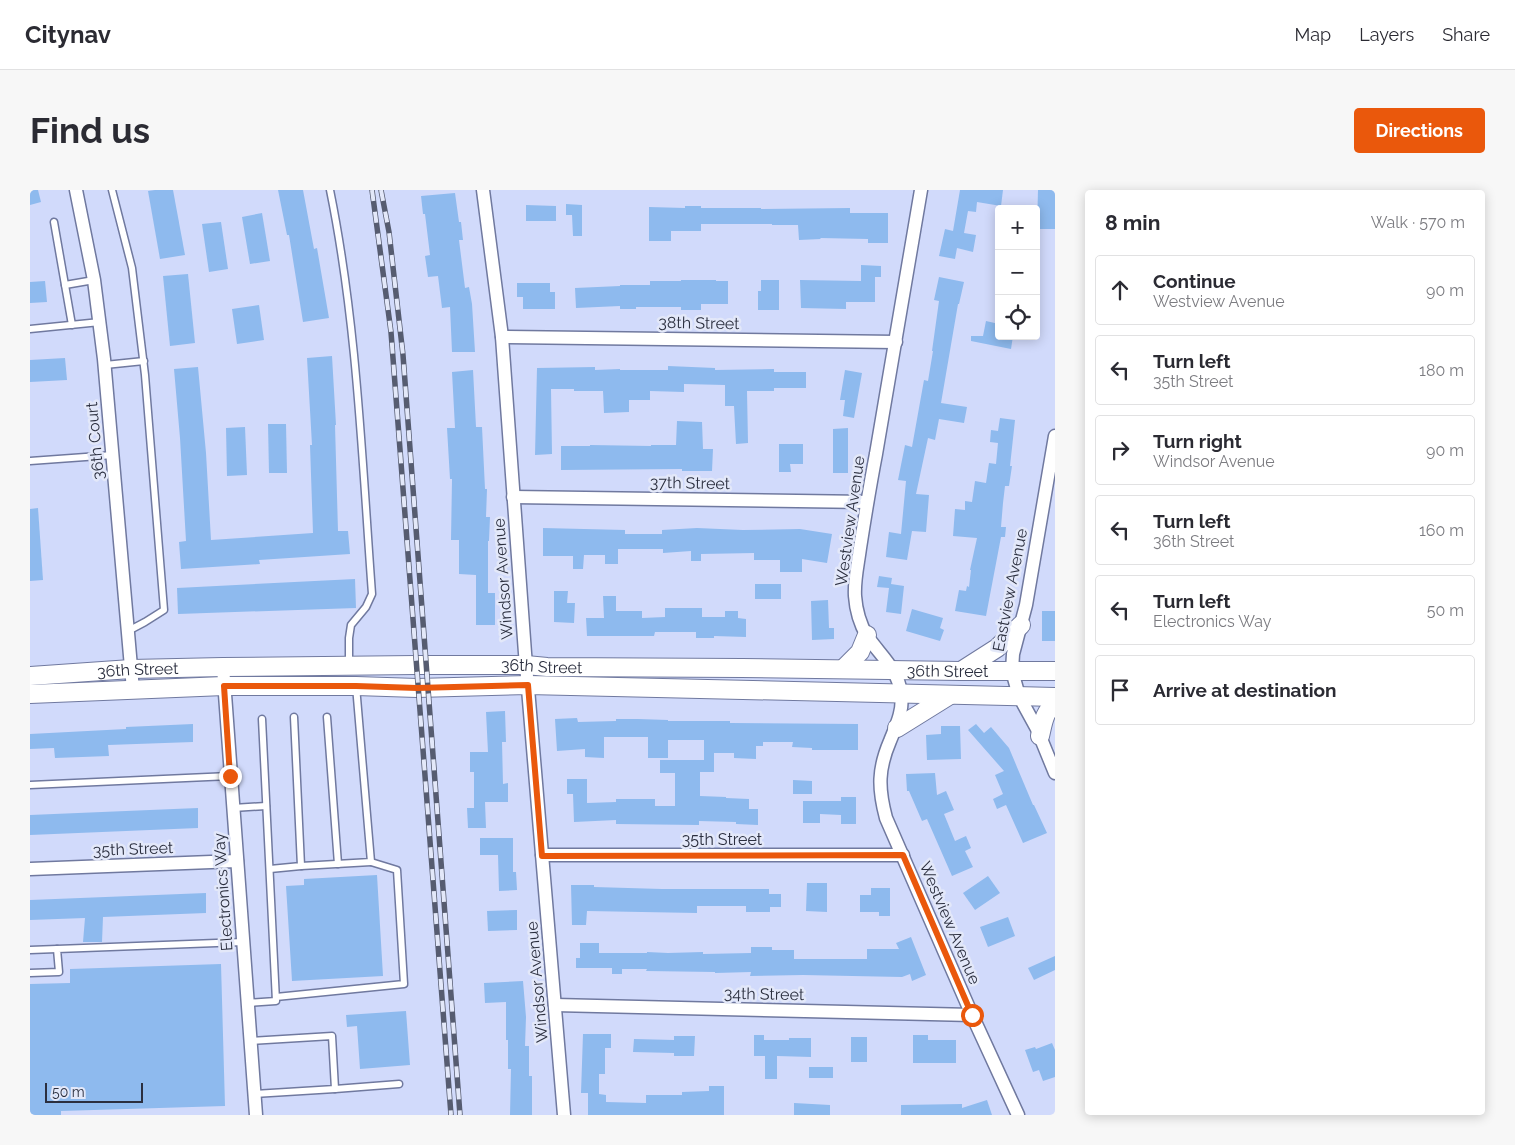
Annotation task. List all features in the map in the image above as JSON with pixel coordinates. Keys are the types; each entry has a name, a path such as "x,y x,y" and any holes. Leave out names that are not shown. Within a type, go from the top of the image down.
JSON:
{"street":[{"name":"36th Court","path":"76,190 94,280 105,365 133,690"},
{"name":"Windsor Avenue","path":"483,190 502,337 526,665 564,1115"},
{"name":"Westview Avenue","path":"921,190 867,502 855,596 858,616 867,635 894,670 902,694 897,728 885,757 880,776 880,798 886,818 1018,1115"},
{"name":"38th Street","path":"502,337 896,342"},
{"name":"Eastview Avenue","path":"1055,436 1049,511 1013,654 1012,671 1020,696 1040,736 1055,773"},
{"name":"37th Street","path":"514,497 867,502"},
{"path":"961,671 997,648 1021,625"},
{"path":"843,669 860,652 867,635"},
{"name":"36th Street","path":"30,676 132,669 526,665 547,668 1055,671"},
{"name":"Electronics Way","path":"223,667 256,1115"},
{"name":"36th Street","path":"30,694 224,686 417,688 528,685 1055,697"},
{"path":"897,728 950,695"},
{"path":"1040,736 1048,708 1055,704"},
{"name":"35th Street","path":"542,856 903,855"},
{"name":"35th Street","path":"30,869 237,861"},
{"name":"34th Street","path":"555,1005 972,1015"}],"lane":[{"path":"112,190 132,268 144,361 164,610 128,631"},
{"path":"330,190 339,235 354,355 372,594 366,607 351,625 349,666"},
{"path":"54,222 72,325"},
{"path":"65,285 94,280"},
{"path":"30,329 100,322"},
{"path":"105,365 144,361"},
{"path":"30,461 113,455"},
{"path":"356,686 371,862"},
{"path":"294,717 301,866"},
{"path":"326,717 338,864"},
{"path":"247,1003 276,1001 262,719"},
{"path":"30,785 230,776"},
{"path":"233,808 266,806"},
{"path":"270,869 371,862 396,870 404,984 276,997"},
{"path":"30,950 243,942"},
{"path":"30,973 59,972 57,949"},
{"path":"250,1041 332,1036 335,1089"},
{"path":"254,1094 399,1084"}],"building":[{"path":"30,190 38,190 41,202 30,205"},
{"path":"173,190 185,255 160,259 148,191"},
{"path":"278,190 303,190 314,249 317,248 329,318 303,322 289,235 287,235"},
{"path":"960,190 1003,190 1001,205 977,202 976,212 968,211 964,233 976,235 973,252 957,248 955,259 939,256 945,229 953,231"},
{"path":"1038,190 1055,190 1055,229 1040,229 1040,205 1038,205"},
{"path":"455,193 463,240 459,240 465,288 469,287 472,304 475,352 452,352 450,307 442,308 438,276 428,277 425,256 430,255 421,196"},
{"path":"566,204 582,205 582,236 573,236 572,215 566,215"},
{"path":"526,205 556,206 556,221 526,221"},
{"path":"685,206 761,209 850,208 850,213 888,213 888,243 868,243 868,239 820,238 799,240 798,225 772,224 701,224 701,231 671,231 671,241 649,241 649,207 685,208"},
{"path":"262,213 270,261 250,264 242,217"},
{"path":"221,222 228,269 209,272 202,224"},
{"path":"861,265 881,266 881,277 875,277 875,302 846,302 846,309 801,308 800,280 861,281"},
{"path":"188,274 195,343 170,346 163,276"},
{"path":"939,277 964,282 958,304 941,403 967,407 964,423 939,419 935,440 928,438 916,494 929,495 926,532 912,531 907,560 886,557 889,532 901,534 906,481 898,480 905,445 912,447 924,380 928,381 939,301 934,300"},
{"path":"761,280 779,280 779,310 758,310 758,291 761,291"},
{"path":"45,281 47,302 30,303 30,282"},
{"path":"650,281 728,281 728,304 701,304 701,310 681,310 681,307 620,309 620,306 576,308 575,288 650,285"},
{"path":"517,283 550,283 550,292 555,292 555,309 523,309 523,297 517,297"},
{"path":"259,305 264,340 237,344 232,309"},
{"path":"986,321 995,323 995,340 1012,340 1011,349 971,341 971,336 983,336"},
{"path":"332,356 336,425 338,531 348,531 350,554 259,560 260,564 181,569 179,542 186,541 174,369 198,367 206,453 211,540 313,533 310,445 312,445 307,358"},
{"path":"65,358 67,380 30,382 30,360"},
{"path":"668,366 715,368 715,370 774,369 774,372 806,372 806,388 774,388 774,391 747,391 748,443 736,444 734,406 725,406 725,385 684,384 684,392 650,391 650,400 629,400 629,412 604,413 603,391 551,389 552,454 535,455 537,368 595,367 595,370 668,370"},
{"path":"473,370 476,427 482,427 485,489 487,489 486,517 490,517 488,593 495,593 495,625 476,625 476,575 459,574 459,540 451,540 452,479 450,479 447,428 455,428 452,372"},
{"path":"845,370 862,373 854,418 843,416 845,400 840,400"},
{"path":"1000,418 1015,420 1010,466 1012,466 1009,486 1005,486 1003,503 1001,527 1006,527 1005,537 1001,537 986,616 955,611 959,590 966,591 967,586 969,587 970,570 977,538 953,536 955,509 965,510 965,501 972,502 975,481 986,483 989,463 996,464 998,443 990,442 991,430 998,431"},
{"path":"677,421 702,422 703,449 713,449 712,471 682,471 682,469 561,470 561,446 676,445"},
{"path":"268,424 286,424 287,473 269,473"},
{"path":"245,427 247,475 227,476 226,428"},
{"path":"848,428 848,473 833,473 833,429"},
{"path":"779,444 803,444 803,464 790,464 791,472 779,472"},
{"path":"38,508 43,580 30,581 30,509"},
{"path":"543,528 625,530 625,534 662,534 662,530 697,528 743,530 800,529 832,534 827,563 802,559 802,572 780,572 780,560 754,560 754,553 701,554 701,561 691,561 691,551 663,553 663,549 618,549 618,564 605,564 605,555 584,555 583,569 573,569 573,556 543,556"},
{"path":"879,576 892,578 891,584 904,586 901,614 886,612 889,588 877,587"},
{"path":"355,579 356,608 178,614 177,588"},
{"path":"755,584 781,584 781,599 755,599"},
{"path":"554,591 568,591 567,603 575,603 574,623 554,622"},
{"path":"603,596 616,596 616,611 642,611 642,618 665,617 665,608 702,608 702,617 725,617 725,611 738,611 738,618 746,619 746,637 714,636 714,638 696,638 696,632 655,632 654,636 587,636 586,618 604,618"},
{"path":"828,600 829,628 834,628 834,639 812,640 811,601"},
{"path":"912,609 943,618 940,628 944,630 940,641 906,631"},
{"path":"1042,611 1055,611 1055,641 1042,641"},
{"path":"505,711 506,742 502,742 503,784 508,783 508,802 485,802 486,828 468,828 467,808 474,808 474,772 470,772 470,752 488,752 486,712"},
{"path":"577,718 578,722 638,719 730,721 730,723 858,724 858,750 812,750 812,748 792,747 793,742 763,742 763,746 756,746 756,759 734,758 734,753 714,753 714,772 700,772 700,796 749,799 749,809 758,809 758,825 736,824 736,822 699,821 699,825 616,824 616,820 574,822 573,794 567,794 567,779 587,779 587,803 616,802 616,799 655,799 655,806 675,806 675,773 660,773 660,760 704,760 704,740 668,740 668,758 648,758 648,737 604,737 604,758 585,757 585,749 557,751 555,719"},
{"path":"193,724 193,742 108,745 109,756 55,758 54,748 30,749 30,734"},
{"path":"976,724 984,733 991,727 1009,748 1047,833 1023,843 1006,805 997,809 993,799 1003,794 995,775 1004,771 968,730"},
{"path":"941,726 960,726 961,759 927,760 926,735 941,734"},
{"path":"935,773 937,795 946,791 954,810 944,814 955,841 966,836 971,848 965,851 973,867 952,876 927,819 922,821 909,791 907,791 906,774"},
{"path":"793,780 812,781 812,794 793,794"},
{"path":"841,797 856,797 856,824 841,824 841,815 820,814 820,823 803,823 803,801 841,801"},
{"path":"198,808 198,828 30,835 30,815"},
{"path":"480,838 513,838 513,872 516,872 517,890 499,891 498,855 480,855"},
{"path":"377,875 383,976 292,981 286,886 304,885 304,879"},
{"path":"988,876 1000,893 975,910 963,893"},
{"path":"807,883 827,883 827,912 806,911"},
{"path":"571,885 662,889 769,889 769,894 781,894 781,907 770,907 770,912 746,912 746,906 697,906 697,913 587,911 586,925 572,925"},
{"path":"871,888 890,888 890,916 879,916 879,912 860,912 860,895 871,895"},
{"path":"206,893 206,913 103,917 102,942 83,942 85,918 30,920 30,900"},
{"path":"517,910 517,930 488,931 487,911"},
{"path":"1008,917 1015,936 988,947 980,927"},
{"path":"911,937 926,975 912,981 910,974 902,977 750,976 751,972 715,973 622,969 622,974 612,974 612,968 576,968 576,958 580,958 580,943 599,943 599,953 751,953 751,947 772,947 772,950 794,950 794,959 867,959 867,949 899,949 896,943"},
{"path":"1055,956 1055,970 1034,980 1028,968"},
{"path":"221,964 225,1106 61,1111 61,1115 30,1115 30,984 70,983 70,969"},
{"path":"523,981 526,1017 525,1046 529,1046 529,1076 532,1076 532,1115 510,1115 511,1069 508,1069 506,1002 485,1003 484,983"},
{"path":"406,1011 410,1065 360,1069 357,1026 347,1027 346,1015"},
{"path":"583,1034 611,1034 611,1048 605,1048 605,1074 599,1074 599,1094 606,1095 606,1102 646,1103 646,1095 682,1095 682,1092 709,1091 709,1086 724,1086 724,1115 588,1115 588,1093 581,1093"},
{"path":"754,1035 764,1035 764,1040 811,1038 811,1057 777,1056 777,1079 765,1079 765,1056 754,1056"},
{"path":"913,1035 928,1035 928,1040 956,1040 956,1063 913,1063"},
{"path":"674,1036 695,1036 694,1056 674,1056 674,1053 633,1052 634,1039 674,1040"},
{"path":"851,1037 867,1037 867,1062 851,1062"},
{"path":"1052,1043 1055,1050 1055,1077 1043,1081 1039,1070 1033,1072 1025,1050 1035,1047 1036,1049"},
{"path":"809,1067 833,1067 833,1078 809,1078"},
{"path":"987,1100 992,1115 901,1115 901,1105 962,1104 962,1108"},
{"path":"794,1103 830,1105 830,1115 794,1115"}],"railway":[{"path":"372,190 391,332 451,1115"},
{"path":"381,190 389,232 403,355 460,1115"}],"route":[{"path":"230,776 224,686 417,688 528,685 542,856 903,855 972,1015"}]}
